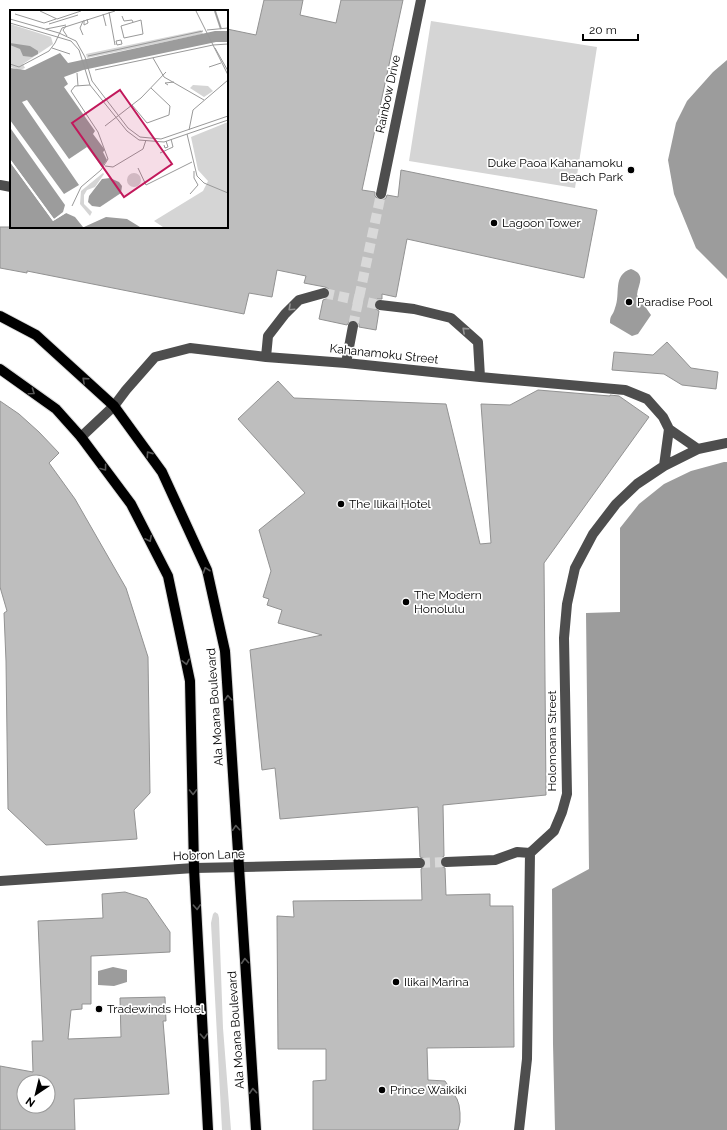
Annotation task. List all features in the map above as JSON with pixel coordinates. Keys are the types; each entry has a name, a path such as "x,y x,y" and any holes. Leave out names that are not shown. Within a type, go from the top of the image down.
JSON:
{"main road":[{"name":"Ala Moana Boulevard","path":"0,316 36,335 114,406 162,472 207,570 225,651 256,1130"},
{"name":"Ala Moana Boulevard","path":"0,370 56,409 81,437 131,504 168,576 190,681 194,868 208,1130"}],"street":[{"name":"Rainbow Drive","path":"381,194 421,0"},
{"path":"0,185 10,188"},
{"path":"266,357 268,336 285,314 299,300 324,293"},
{"path":"380,305 414,309 451,318 478,342 480,377"},
{"path":"346,363 353,326"},
{"name":"Kahanamoku Street","path":"81,437 114,406 155,357 190,348 266,357 346,363 625,390 647,399 663,417 669,429 698,449"},
{"path":"664,466 669,429"},
{"name":"Holomoana Street","path":"530,853 554,831 562,812 567,794 564,638 567,604 575,568 593,534 616,504 637,484 664,466 698,449 727,443"},
{"path":"446,862 495,860 517,852 530,853 527,1059 519,1130"},
{"name":"Hobron Lane","path":"0,881 194,868 420,863"}],"shaded area":[{"path":"431,21 597,47 575,188 409,161"},
{"path":"727,60 727,279 696,248 674,194 668,160 676,123 687,101 713,72"},
{"name":"Paradise Pool","path":"631,269 639,274 640,280 637,295 651,315 638,334 632,336 610,323 610,318 617,303 619,280 625,272"},
{"path":"727,462 727,1130 555,1130 552,889 589,869 586,613 620,612 620,528 639,504 664,484 691,471"},
{"path":"215,912 218,914 219,918 223,1028 231,1130 222,1130 211,923"},
{"path":"113,967 127,970 127,982 114,986 98,985 98,971"}],"building":[{"path":"264,0 303,0 300,15 336,23 341,0 403,0 362,190 375,192 375,196 379,200 383,200 387,195 398,197 401,170 597,210 584,278 407,239 396,297 382,294 382,299 377,299 374,304 374,308 379,311 376,330 359,327 359,324 355,320 350,320 347,325 319,319 323,300 328,298 330,295 329,289 304,283 306,276 277,270 272,297 249,293 244,314 27,271 27,273 0,268 0,227 228,228 228,29 256,35"},
{"path":"667,342 691,368 718,372 716,389 682,385 664,374 612,370 614,352 653,355"},
{"name":"The Modern Honolulu","path":"278,381 294,398 446,404 480,544 491,543 481,404 510,405 538,390 610,395 619,396 649,417 544,563 546,795 443,805 444,856 440,859 440,862 441,866 445,868 446,895 490,894 490,906 513,906 514,1047 427,1048 428,1080 445,1081 457,1099 460,1113 458,1130 313,1130 313,1081 326,1080 326,1049 278,1049 277,916 294,917 293,901 422,900 421,869 426,863 425,859 420,857 418,807 280,819 275,768 262,770 250,650 322,635 278,623 282,610 267,605 269,599 263,597 271,571 259,530 305,493 238,419"},
{"path":"0,401 19,414 59,453 49,463 75,499 126,588 148,657 150,793 134,810 137,839 46,845 8,809 4,613 7,611 0,587"},
{"path":"125,892 147,899 170,932 170,952 91,956 91,1004 82,1004 82,1009 71,1010 68,1039 121,1037 120,998 165,997 166,1021 163,1021 169,1094 74,1099 75,1130 0,1130 0,1066 33,1072 32,1041 43,1041 38,921 103,918 102,894"}],"tunnel":[{"path":"353,326 381,194"},
{"path":"324,293 380,305"},
{"path":"420,863 446,862"}],"place":[{"name":"Duke Paoa Kahanamoku Beach Park","path":"631,170"},
{"name":"Lagoon Tower","path":"494,223"},
{"name":"Paradise Pool","path":"629,302"},
{"name":"The Ilikai Hotel","path":"341,504"},
{"name":"The Modern Honolulu","path":"406,602"},
{"name":"Ilikai Marina","path":"396,982"},
{"name":"Tradewinds Hotel","path":"99,1009"},
{"name":"Prince Waikiki","path":"382,1090"}]}
